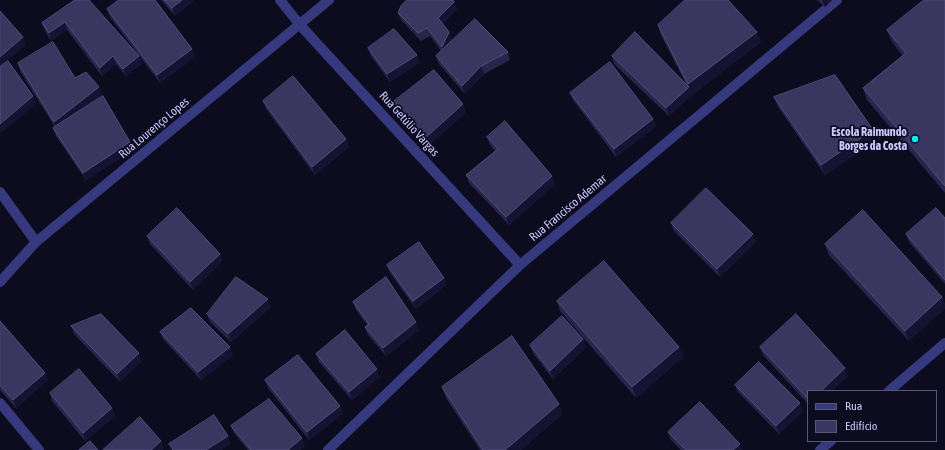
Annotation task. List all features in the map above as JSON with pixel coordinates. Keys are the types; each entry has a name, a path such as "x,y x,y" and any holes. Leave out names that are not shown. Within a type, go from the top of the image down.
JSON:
{"street":[{"name":"Rua Getúlio Vargas","path":"280,0 300,24 520,265"},
{"name":"Rua Lourenço Lopes","path":"0,282 36,242 329,0"},
{"name":"Rua Francisco Ademar","path":"328,450 520,265 837,0"},
{"path":"0,192 36,242"},
{"path":"890,390 945,343"},
{"path":"0,403 39,450"},
{"path":"820,450 829,442"}],"building":[{"path":"75,0 89,0 139,56 123,69 113,56 100,68 65,22 49,33 42,23"},
{"path":"119,0 155,0 192,49 157,75 107,9"},
{"path":"165,0 182,0 172,8"},
{"path":"407,0 453,0 454,2 438,18 449,32 442,47 427,28 418,33 398,13 401,6"},
{"path":"685,0 728,0 757,32 688,84 658,25"},
{"path":"924,0 945,0 945,186 863,88 906,53 887,30"},
{"path":"0,11 23,37 0,57"},
{"path":"475,19 508,52 481,66 462,86 436,56"},
{"path":"394,29 417,55 387,74 368,48"},
{"path":"635,32 689,87 666,108 612,56"},
{"path":"53,42 75,78 86,72 99,87 54,122 18,63"},
{"path":"8,61 33,96 0,124 0,67"},
{"path":"610,62 653,119 614,149 570,93"},
{"path":"434,70 463,104 423,140 392,103"},
{"path":"835,75 873,130 821,165 774,97"},
{"path":"293,76 346,139 312,167 263,101"},
{"path":"103,96 130,142 83,173 53,128"},
{"path":"505,121 552,176 506,217 466,175 498,149 487,137"},
{"path":"706,188 753,234 717,269 671,223"},
{"path":"177,208 220,254 190,282 147,236"},
{"path":"936,208 945,218 945,280 906,234"},
{"path":"863,210 942,297 905,331 825,244"},
{"path":"419,242 444,278 413,301 387,265"},
{"path":"604,261 679,347 632,387 557,301"},
{"path":"236,277 268,299 228,334 207,314"},
{"path":"386,277 416,322 383,348 365,327 369,324 353,302"},
{"path":"191,308 230,347 198,372 160,332"},
{"path":"101,314 139,353 117,374 71,326"},
{"path":"796,314 845,368 822,390 807,390 807,398 760,347"},
{"path":"562,316 583,339 550,371 530,345"},
{"path":"0,321 45,373 13,400 0,385"},
{"path":"345,330 377,369 349,392 316,354"},
{"path":"512,336 559,404 505,450 483,450 442,387"},
{"path":"298,355 340,406 307,432 265,380"},
{"path":"759,362 800,403 776,426 735,385"},
{"path":"79,369 112,408 83,433 50,393"},
{"path":"269,399 302,438 288,450 251,450 231,426"},
{"path":"700,402 740,444 733,450 686,450 668,432"},
{"path":"214,415 228,436 206,450 173,450 169,444"},
{"path":"140,417 161,441 151,450 103,450"},
{"path":"90,441 98,450 79,450"}],"place":[{"name":"Escola Raimundo Borges da Costa","path":"915,139"}]}
